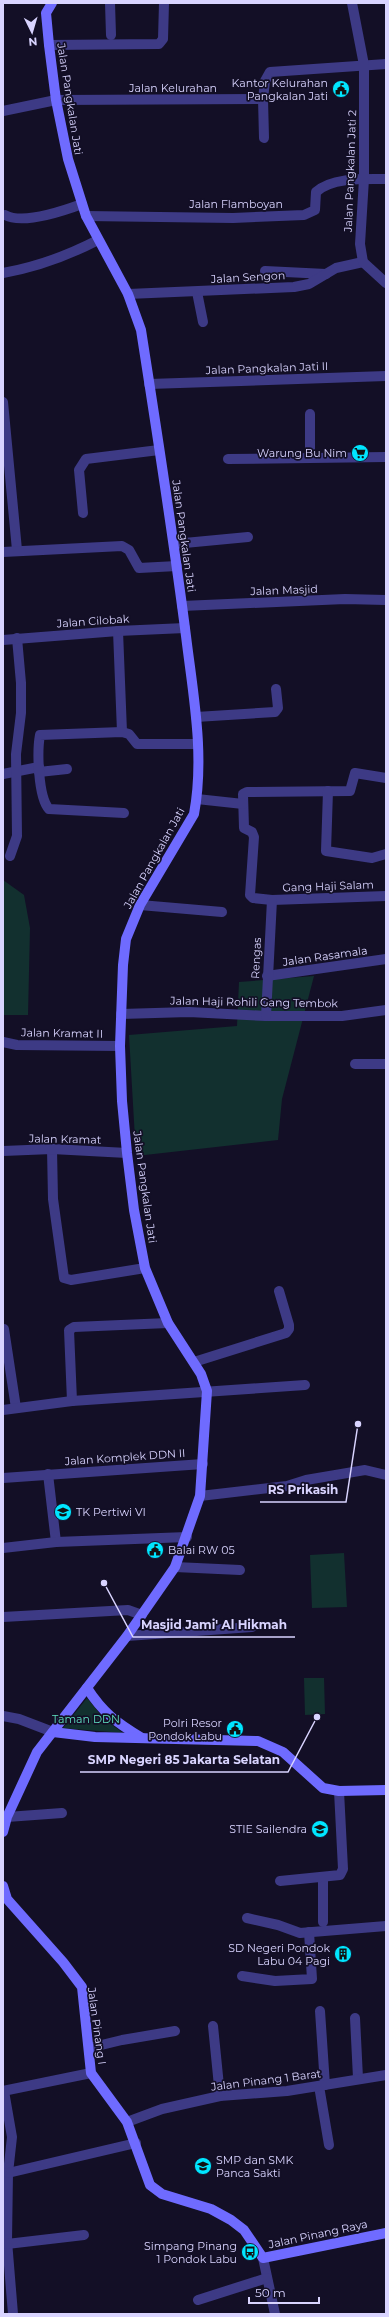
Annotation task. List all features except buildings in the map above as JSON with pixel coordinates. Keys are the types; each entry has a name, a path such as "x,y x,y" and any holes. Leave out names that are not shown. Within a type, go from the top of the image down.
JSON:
{"main road":[{"name":"Jalan Pangkalan Jati","path":"52,3 46,13 49,45 56,100 68,159 86,216 128,294 141,330 178,566 196,717 198,744 197,799 194,814 140,905 124,949 120,1046 122,1101 127,1153 134,1210 145,1268 168,1322 180,1344 194,1362 203,1391 194,1464 200,1496 184,1537 175,1567 140,1614 127,1636 53,1732"},
{"path":"87,1688 99,1706 114,1721 143,1739"},
{"path":"3,1832 6,1817 37,1752 53,1732 95,1737 258,1741 283,1752 323,1788 339,1791 386,1790"},
{"name":"Jalan Pinang I","path":"3,1886 7,1899 63,1962 82,1987 91,2073 127,2122 136,2143 150,2185 162,2194 211,2209 231,2220 244,2230 263,2258"},
{"name":"Jalan Pinang Raya","path":"263,2258 386,2233"}],"street":[{"path":"110,3 111,35"},
{"path":"49,45 159,44 163,39 164,3"},
{"name":"Jalan Pangkalan Jati 2","path":"352,3 364,65 364,179 360,244 363,262"},
{"path":"264,138 263,99 265,81 270,72 386,64"},
{"name":"Jalan Kelurahan","path":"3,111 56,100 263,99"},
{"path":"364,179 386,179"},
{"name":"Jalan Flamboyan","path":"86,216 233,218 304,215 315,210 316,192 323,185 364,179"},
{"path":"5,215 10,218 30,218 82,204"},
{"path":"3,273 32,268 66,256 98,240"},
{"path":"363,262 386,284"},
{"name":"Jalan Sengon","path":"128,294 294,287 309,284 336,268 363,262"},
{"path":"265,271 326,274"},
{"path":"197,292 203,322"},
{"name":"Jalan Pangkalan Jati II","path":"149,384 386,376"},
{"path":"3,402 17,550"},
{"path":"310,414 310,457"},
{"path":"111,449 159,447"},
{"path":"83,513 79,470 86,459 159,447"},
{"path":"228,459 386,457"},
{"path":"174,544 248,537"},
{"path":"3,552 17,550 122,546 129,550 140,568 178,566"},
{"name":"Jalan Masjid","path":"182,606 345,599 386,600"},
{"name":"Jalan Cilobak","path":"3,640 118,631 185,628"},
{"path":"118,631 122,732"},
{"path":"10,856 17,836 16,770 21,690 17,638"},
{"path":"196,717 275,712 278,708 276,689"},
{"path":"124,813 49,809 46,806 39,769 40,734 122,732 128,734 137,744 198,744"},
{"path":"3,774 16,770 67,769"},
{"path":"197,799 243,804 243,794 248,792 350,790 355,773 386,778"},
{"path":"328,791 326,851 372,858 386,854"},
{"name":"Gang Haji Salam","path":"243,804 244,828 252,832 254,837 250,895 253,898 272,900 386,896"},
{"name":"Rengas","path":"266,1016 272,900"},
{"path":"140,905 222,912"},
{"name":"Jalan Rasamala","path":"268,976 386,959"},
{"name":"Jalan Haji Rohili Gang Tembok","path":"121,1014 189,1012 266,1016 342,1016 386,1010"},
{"name":"Jalan Kramat II","path":"3,1042 17,1045 120,1046"},
{"path":"355,1064 386,1064"},
{"path":"52,1149 53,1199 64,1278 71,1280 145,1268"},
{"name":"Jalan Kramat","path":"3,1151 52,1149 127,1153"},
{"path":"194,1362 286,1332 289,1329 289,1325 279,1291"},
{"path":"72,1401 69,1330 74,1327 168,1322"},
{"path":"4,1329 16,1408"},
{"path":"3,1410 72,1401 183,1392 305,1385"},
{"name":"Jalan Komplek DDN II","path":"3,1478 194,1464"},
{"path":"200,1496 288,1486 306,1480 365,1470 386,1475"},
{"path":"48,1474 56,1542"},
{"path":"3,1548 56,1542 184,1537"},
{"path":"175,1567 240,1570"},
{"path":"3,1617 128,1610 140,1614"},
{"path":"127,1636 252,1627"},
{"path":"3,1716 19,1718 53,1732"},
{"path":"280,1881 323,1878 340,1874 343,1869 339,1791"},
{"path":"6,1817 62,1813"},
{"path":"323,1878 323,1922"},
{"path":"248,1918 278,1925 300,1933 386,1926"},
{"path":"242,1976 275,1981 312,1979 309,1932"},
{"path":"320,2011 322,2085 328,2145"},
{"path":"355,2018 358,2078"},
{"path":"213,2026 220,2096"},
{"path":"89,2048 122,2040 175,2032"},
{"path":"13,2314 7,2244 8,2173 12,2137 3,2091 91,2073"},
{"name":"Jalan Pinang 1 Barat","path":"127,2122 162,2109 220,2096 322,2085 358,2078 386,2075"},
{"path":"3,2133 6,2133 12,2144"},
{"path":"8,2173 136,2143"},
{"path":"7,2244 84,2235"},
{"name":"Jalan Pinang Raya","path":"263,2258 275,2314"},
{"path":"198,2300 267,2278"}],"green space":[{"path":"3,880 24,895 30,928 28,1015 3,1015"},
{"path":"314,976 282,1099 278,1140 136,1156 129,1035 237,1026 239,982"},
{"path":"344,1553 347,1607 312,1608 310,1555"},
{"path":"304,1678 324,1678 325,1714 305,1715"},
{"name":"Taman DDN","path":"87,1698 104,1719 123,1733 63,1728"}],"place":[{"name":"Kantor Kelurahan Pangkalan Jati","path":"341,89"},
{"name":"Warung Bu Nim","path":"360,453"},
{"name":"RS Prikasih","path":"358,1424"},
{"name":"TK Pertiwi VI","path":"63,1512"},
{"name":"Balai RW 05","path":"155,1550"},
{"name":"Masjid Jami' Al Hikmah","path":"104,1583"},
{"name":"SMP Negeri 85 Jakarta Selatan","path":"317,1717"},
{"name":"Polri Resor Pondok Labu","path":"235,1729"},
{"name":"STIE Sailendra","path":"320,1829"},
{"name":"SD Negeri Pondok Labu 04 Pagi","path":"343,1954"},
{"name":"SMP dan SMK Panca Sakti","path":"203,2166"},
{"name":"Simpang Pinang 1 Pondok Labu","path":"250,2252"}]}
